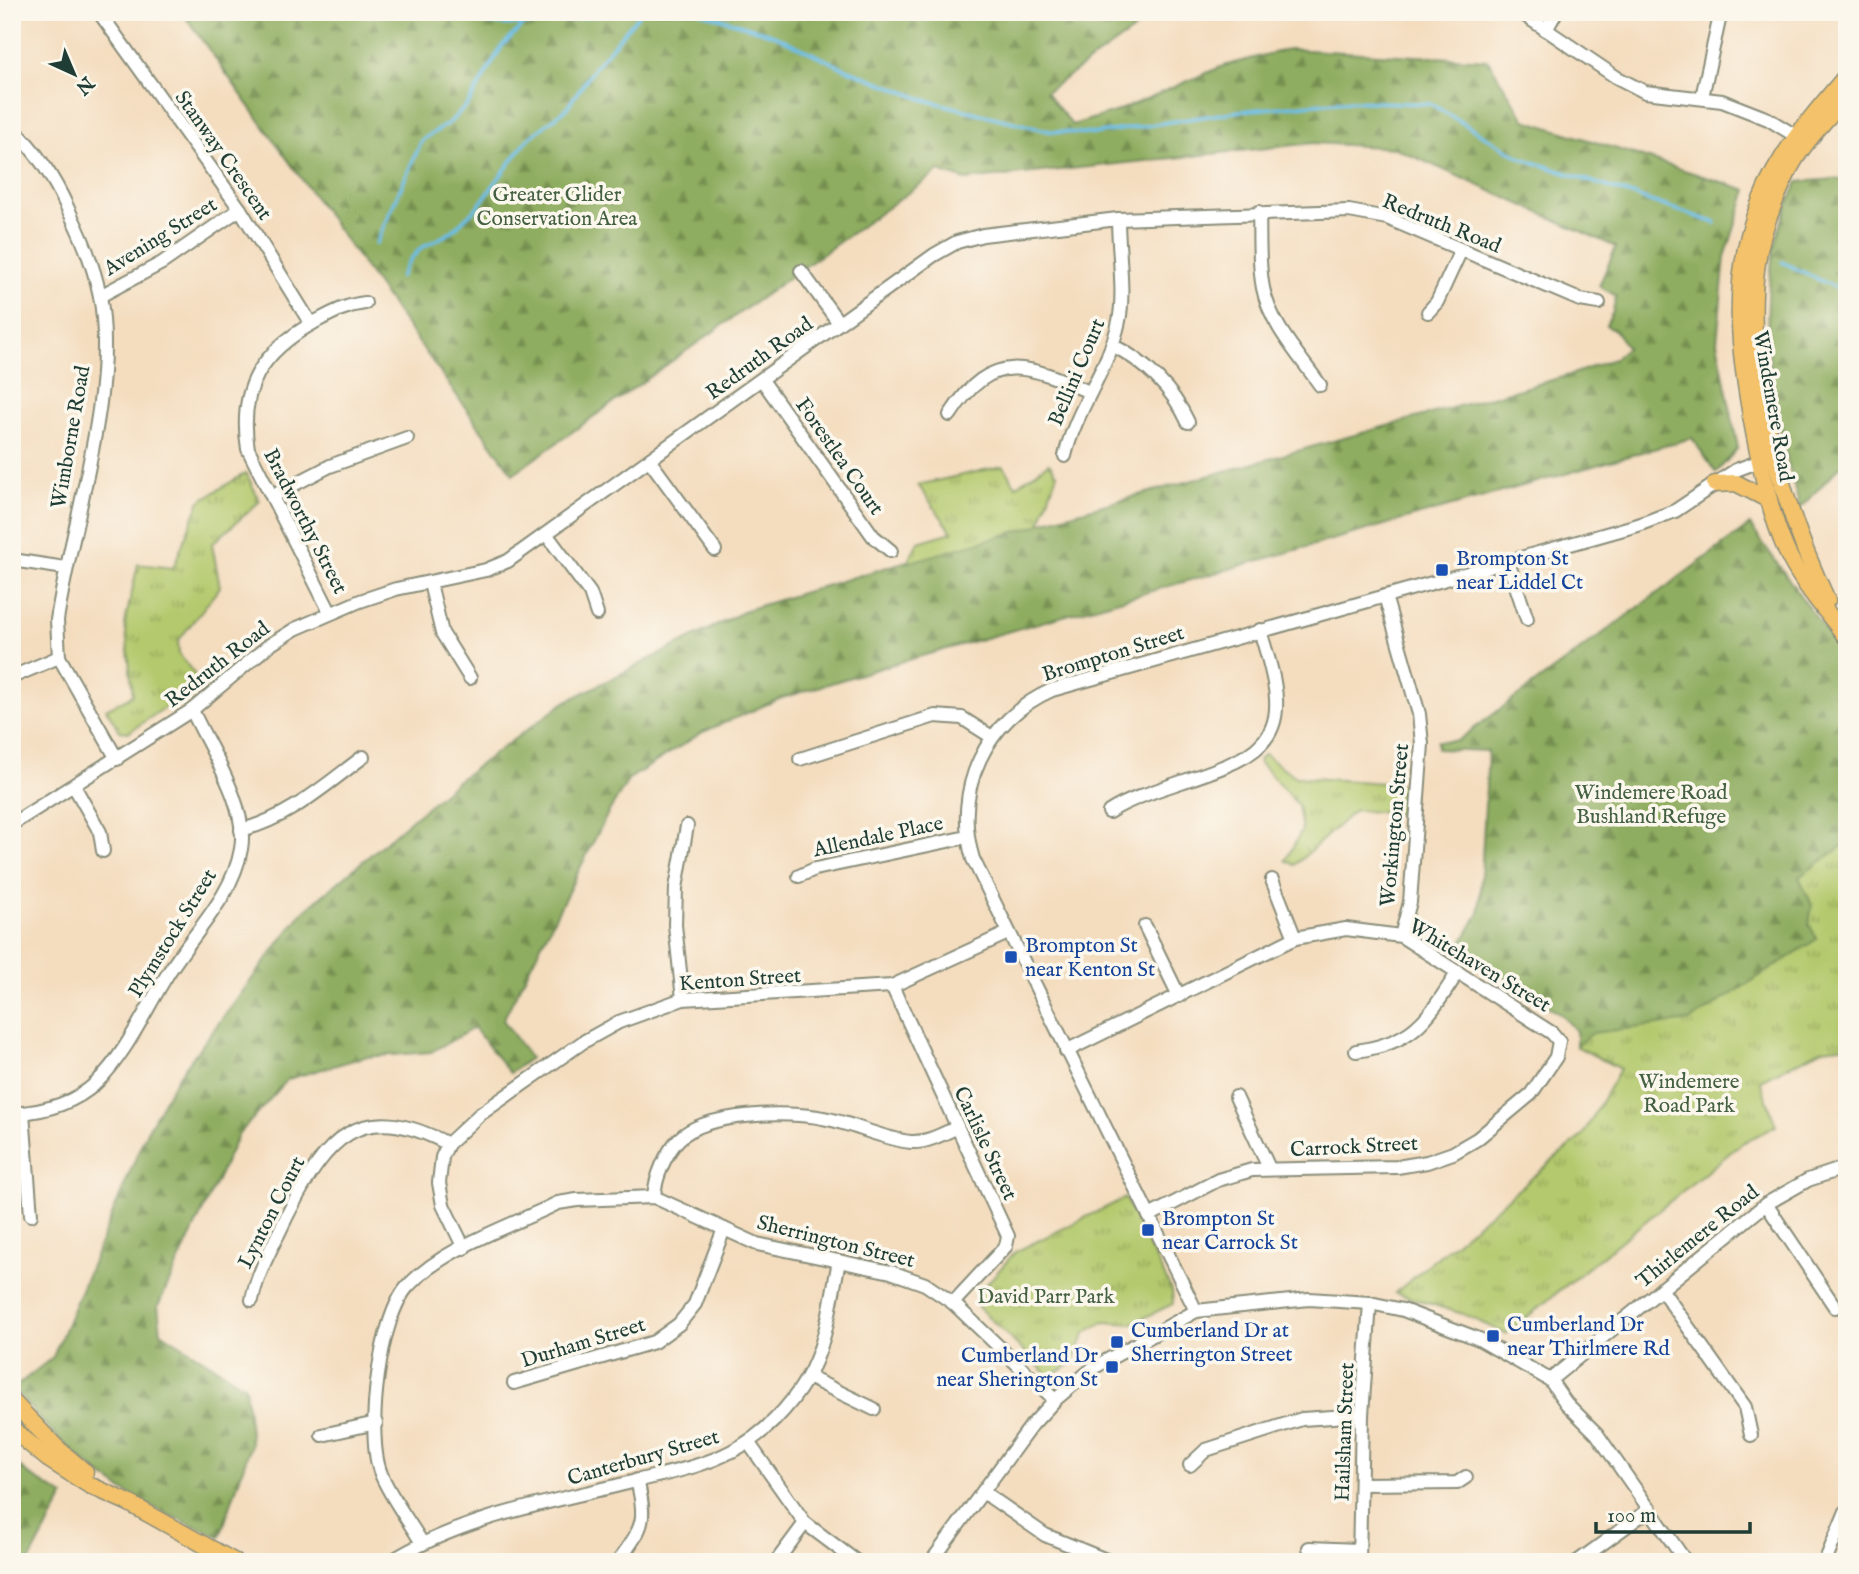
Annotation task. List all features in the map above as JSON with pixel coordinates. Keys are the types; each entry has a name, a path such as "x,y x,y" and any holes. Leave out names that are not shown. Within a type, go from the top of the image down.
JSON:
{"main road":[{"name":"Windemere Road","path":"1843,633 1792,521 1767,458 1742,369 1739,292 1748,237 1759,202 1847,75"},
{"name":"Windemere Road","path":"1801,140 1847,95"},
{"name":"Windemere Road","path":"1767,458 1769,500 1787,552 1823,610 1843,633"},
{"path":"1715,484 1736,483 1769,500"},
{"path":"12,1401 68,1458 127,1502"},
{"path":"12,1429 48,1459 89,1485 127,1502 235,1562"}],"street":[{"name":"Stanway Crescent","path":"99,12 240,209 311,324"},
{"path":"1520,12 1616,77 1645,92 1702,97 1768,119 1801,140"},
{"path":"1546,30 1556,12"},
{"path":"1702,97 1720,16 1724,12"},
{"name":"Wimborne Road","path":"12,128 40,160 59,188 80,233 100,296 103,363 100,401 65,568 57,620 59,657 117,759"},
{"name":"Avening Street","path":"100,296 162,263 240,209"},
{"name":"Redruth Road","path":"12,824 192,710 268,646 330,612 396,589 486,570 547,535 839,323 957,242 1005,231 1118,219 1259,212 1349,211 1387,218 1580,300 1599,303"},
{"path":"1259,212 1262,286 1268,306 1320,385"},
{"name":"Bellini Court","path":"1065,456 1070,431 1112,345 1119,319 1118,219"},
{"path":"1428,312 1437,302 1461,250"},
{"path":"801,271 839,323"},
{"name":"Bradworthy Street","path":"330,612 248,449 244,427 246,404 259,369 289,337 348,304 365,303"},
{"path":"1112,345 1143,364 1180,405 1188,422"},
{"path":"950,415 961,397 976,384 996,372 1017,367 1040,370 1089,392"},
{"name":"Forestlea Court","path":"762,380 873,536 891,551"},
{"path":"272,496 330,466 407,438"},
{"name":"Brompton Street","path":"1196,1311 973,859 967,837 969,786 978,761 992,737 1020,708 1052,690 1663,517 1736,470 1767,458"},
{"path":"650,461 715,551"},
{"path":"547,535 590,593 597,614"},
{"path":"12,560 65,568"},
{"path":"1508,562 1527,619"},
{"path":"430,583 442,633 470,678"},
{"name":"Workington Street","path":"1385,596 1419,714 1422,744 1410,902 1401,936"},
{"path":"1109,812 1140,795 1245,757 1262,744 1274,721 1276,699 1260,630"},
{"path":"12,677 59,657"},
{"name":"Plymstock Street","path":"17,1114 73,1100 95,1084 113,1062 171,969 228,888 242,848 241,815 192,710"},
{"path":"800,759 935,716 962,718 992,737"},
{"path":"242,830 269,823 286,814 363,757"},
{"path":"74,786 100,832 103,851"},
{"path":"683,999 675,900 687,826"},
{"name":"Allendale Place","path":"799,876 815,869 967,837"},
{"path":"1272,880 1295,938"},
{"path":"1145,926 1179,996"},
{"name":"Whitehaven Street","path":"1066,1051 1295,938 1346,929 1401,936 1552,1033 1559,1041"},
{"name":"Kenton Street","path":"447,1143 479,1115 583,1042 619,1022 683,999 892,986 1008,933"},
{"path":"1356,1051 1386,1047 1407,1035 1428,1018 1458,972"},
{"name":"Carlisle Street","path":"892,986 1008,1236 1006,1246 953,1303"},
{"name":"Carrock Street","path":"1149,1216 1218,1180 1269,1168 1397,1167 1427,1162 1453,1153 1477,1139 1531,1094 1556,1057 1559,1041"},
{"path":"1236,1097 1269,1168"},
{"path":"17,1114 31,1215"},
{"path":"654,1197 670,1149 680,1137 696,1127 776,1114 823,1118 911,1142 929,1140 956,1128"},
{"name":"Lynton Court","path":"252,1300 256,1279 310,1172 325,1152 356,1131 392,1123 416,1127 447,1143"},
{"path":"447,1143 442,1157 439,1183 443,1205 464,1248"},
{"name":"Thirlemere Road","path":"1550,1380 1766,1204 1808,1180 1847,1167"},
{"name":"Sherrington Street","path":"422,1543 382,1475 374,1449 382,1343 390,1316 407,1286 436,1261 558,1203 577,1199 654,1197 757,1244 839,1261 925,1284 953,1303 1055,1400"},
{"path":"1766,1204 1835,1307"},
{"name":"Durham Street","path":"514,1383 654,1342 679,1324 695,1304 724,1229"},
{"name":"Canterbury Street","path":"390,1562 422,1543 491,1518 714,1460 748,1442 786,1408 808,1377 822,1341 839,1261"},
{"path":"1661,1289 1745,1406 1751,1436"},
{"path":"931,1562 1055,1400 1111,1356 1196,1311 1309,1299 1370,1303 1403,1310 1479,1339 1550,1380 1566,1403 1597,1434 1686,1562"},
{"name":"Hailsham Street","path":"1359,1556 1362,1415 1370,1303"},
{"path":"808,1377 874,1409"},
{"path":"1191,1465 1206,1450 1302,1419 1362,1415"},
{"path":"322,1435 376,1423"},
{"path":"748,1442 805,1523 857,1562"},
{"path":"1362,1484 1457,1483 1466,1477"},
{"path":"618,1562 639,1531 645,1511 637,1480"},
{"path":"983,1492 1045,1535 1094,1559 1111,1562"},
{"path":"1577,1562 1650,1509"},
{"path":"1825,1562 1847,1509"},
{"path":"776,1562 805,1523"},
{"path":"1309,1548 1359,1556"}],"green space":[{"name":"Greater Glider Conservation Area","path":"182,12 1159,12 1046,92 1072,125 1118,111 1223,66 1288,49 1488,60 1525,120 1747,190 1725,257 1717,342 1738,448 1716,473 1692,438 890,665 779,699 703,732 629,779 608,813 503,1020 530,1058 510,1073 474,1028 431,1052 364,1057 288,1079 238,1135 158,1306 161,1332 245,1386 251,1444 220,1537 147,1504 103,1476 55,1435 14,1388 53,1357 147,1131 177,1078 302,913 457,781 565,702 749,609 963,544 1570,375 1614,359 1627,347 1615,330 1606,325 1613,312 1616,296 1599,286 1616,247 1395,148 1314,143 966,180 939,171 513,474"},
{"path":"1847,178 1847,459 1800,508 1780,427 1768,344 1772,261 1782,221 1798,182"},
{"path":"1049,463 1057,474 1039,525 907,563 918,542 952,532 918,485 1003,466 1016,486"},
{"path":"246,473 260,501 212,544 220,587 178,641 179,654 201,683 129,732 120,731 106,709 133,695 125,623 138,564 173,568 200,501"},
{"name":"Windemere Road Bushland Refuge","path":"1750,525 1847,661 1847,843 1799,877 1812,905 1809,924 1817,939 1690,1021 1594,1033 1576,1046 1576,1031 1564,1017 1459,948 1479,913 1488,751 1437,749 1437,741 1457,741"},
{"path":"1264,754 1296,777 1412,785 1410,815 1355,810 1295,865 1286,860 1302,830 1298,805 1258,761"},
{"name":"Windemere Road Park","path":"1847,843 1847,1046 1823,1049 1760,1080 1776,1126 1742,1143 1506,1334 1463,1314 1395,1293 1582,1136 1620,1069 1576,1046 1593,1033 1690,1021 1817,939 1809,924 1812,905 1799,877"},
{"name":"David Parr Park","path":"1125,1198 1172,1291 1173,1304 1131,1324 1104,1322 1085,1333 1073,1363 1050,1377 976,1305 975,1297 1015,1252"},
{"path":"12,1461 32,1477 64,1496 29,1562 12,1562"}],"waterway":[{"path":"455,12 471,19 510,24 554,22 611,12"},
{"path":"400,277 421,248 450,233 479,205 527,140 566,109 594,68 641,12"},
{"path":"700,12 774,35 841,67 925,100 1049,131 1093,134 1240,111 1346,101 1431,104 1521,158 1716,223"},
{"path":"376,244 422,140 449,123 469,103 502,46 522,26"},
{"path":"1782,262 1847,293"}],"place":[{"name":"Brompton St near Liddel Ct","path":"1442,570"},
{"name":"Brompton St near Kenton St","path":"1011,957"},
{"name":"Brompton St near Carrock St","path":"1148,1230"},
{"name":"Cumberland Dr near Thirlmere Rd","path":"1493,1336"},
{"name":"Cumberland Dr at Sherrington Street","path":"1117,1342"},
{"name":"Cumberland Dr near Sherington St","path":"1112,1367"}]}
